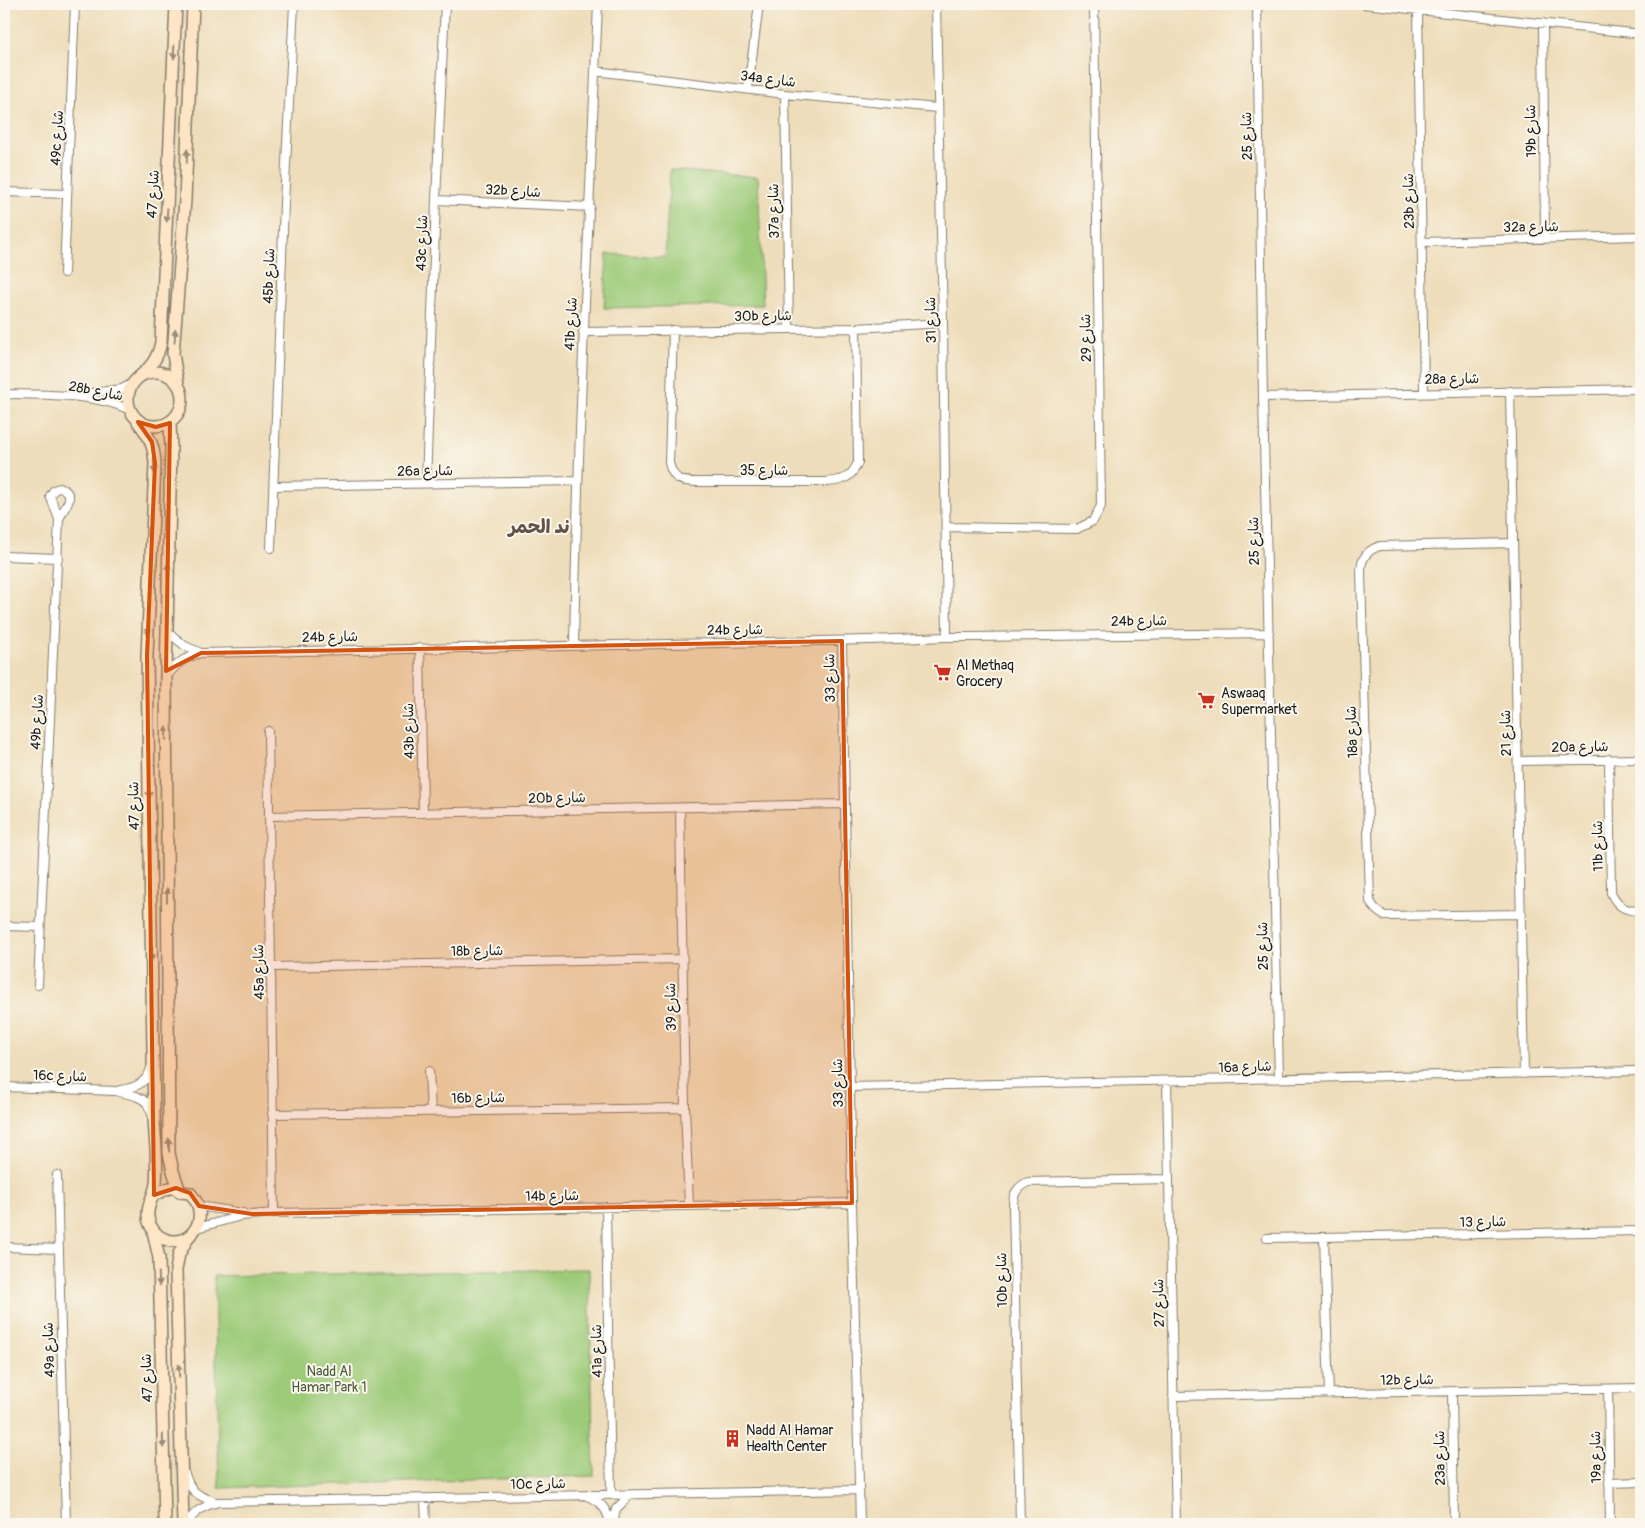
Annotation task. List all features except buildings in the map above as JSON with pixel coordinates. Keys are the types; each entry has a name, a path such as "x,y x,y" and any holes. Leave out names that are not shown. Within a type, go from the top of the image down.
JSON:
{"street":[{"name":"49c شارع","path":"64,273 75,4"},
{"name":"شارع 47","path":"136,380 154,362 161,342 176,4"},
{"path":"178,384 164,374 155,372 147,373 136,380 128,392 128,401 130,410 138,422 156,427 170,423 181,407 181,391 173,354 185,200 193,4"},
{"name":"45b شارع","path":"271,548 284,204 294,4"},
{"name":"43c شارع","path":"426,484 436,200 446,4"},
{"name":"41b شارع","path":"574,645 577,481 598,4"},
{"path":"748,89 759,4"},
{"name":"شارع 31","path":"936,4 947,636"},
{"name":"شارع 29","path":"946,528 1077,529 1093,521 1100,506 1094,4"},
{"name":"شارع 25","path":"1257,4 1263,397 1279,1078"},
{"path":"1364,4 1641,34"},
{"name":"23b شارع","path":"1418,10 1424,392"},
{"name":"19b شارع","path":"1543,23 1545,239"},
{"name":"34a شارع","path":"595,71 785,94 937,108"},
{"name":"37a شارع","path":"785,94 789,328"},
{"path":"4,192 67,194"},
{"name":"32b شارع","path":"436,200 590,207"},
{"name":"32a شارع","path":"1422,242 1641,236"},
{"name":"30b شارع","path":"583,332 856,328 943,323"},
{"name":"شارع 35","path":"673,330 669,463 672,472 678,480 698,482 826,482 849,477 855,471 858,462 856,328"},
{"name":"28b شارع","path":"58,396 108,392 122,389 136,380"},
{"name":"28a شارع","path":"1263,397 1424,392 1641,389"},
{"name":"شارع 21","path":"1510,391 1524,1074"},
{"name":"28b شارع","path":"4,394 58,396 108,403 130,410"},
{"name":"شارع 47","path":"138,422 147,432 152,442 155,462 147,656 156,1172 154,1195"},
{"path":"170,423 166,633 169,1153 180,1192"},
{"name":"26a شارع","path":"274,486 577,481"},
{"name":"49b شارع","path":"38,985 59,519"},
{"name":"18a شارع","path":"1513,544 1380,546 1368,552 1363,558 1361,572 1370,901 1373,908 1385,916 1522,914"},
{"path":"4,556 58,558"},
{"name":"24b شارع","path":"166,633 174,636 185,646 201,652 842,641 947,636 974,638 1269,633"},
{"name":"شارع 33","path":"842,641 860,1524"},
{"name":"43b شارع","path":"420,648 423,813"},
{"name":"24b شارع","path":"166,677 174,666 182,660 201,652"},
{"name":"45a شارع","path":"268,731 274,1213"},
{"name":"11b شارع","path":"1609,759 1611,893 1614,901 1620,907 1628,911 1641,911"},
{"name":"20a شارع","path":"1519,761 1641,759"},
{"name":"20b شارع","path":"269,816 844,804"},
{"name":"شارع 39","path":"680,808 685,1108 689,1206"},
{"path":"4,926 40,927"},
{"name":"18b شارع","path":"272,967 683,959"},
{"name":"16c شارع","path":"116,1091 142,1083 150,1073 153,1062"},
{"name":"16a شارع","path":"850,1087 1641,1070"},
{"path":"429,1071 431,1112"},
{"name":"شارع 27","path":"1167,1081 1176,1524"},
{"name":"16c شارع","path":"4,1087 116,1091 142,1099 151,1109 154,1118"},
{"name":"16b شارع","path":"272,1114 685,1108"},
{"name":"49a شارع","path":"57,1175 66,1524"},
{"name":"10b شارع","path":"1020,1524 1013,1206 1013,1198 1016,1191 1021,1185 1028,1182 1169,1179"},
{"path":"183,1524 176,1270 179,1254 193,1232 200,1213 199,1206 190,1193 180,1192 176,1188 169,1188 154,1195 148,1212 149,1222 153,1231 166,1240 182,1239 193,1232"},
{"name":"14b شارع","path":"193,1232 224,1220 252,1214 274,1213 852,1203"},
{"name":"14b شارع","path":"199,1206 252,1214"},
{"name":"41a شارع","path":"606,1207 611,1495"},
{"name":"شارع 47","path":"153,1231 159,1258 166,1524"},
{"name":"شارع 13","path":"1267,1238 1641,1231"},
{"path":"1324,1237 1329,1394"},
{"path":"4,1247 59,1249"},
{"name":"12b شارع","path":"1173,1396 1641,1388"},
{"name":"19a شارع","path":"1608,1389 1610,1524"},
{"name":"23a شارع","path":"1452,1392 1454,1524"},
{"name":"10c شارع","path":"182,1466 187,1481 195,1493 200,1497 219,1502 858,1490"},
{"path":"1609,1483 1641,1482"},
{"path":"585,1495 600,1502 608,1512 611,1524"},
{"path":"611,1524 619,1504 630,1495"},
{"path":"426,1499 426,1524"},
{"name":"10c شارع","path":"187,1524 197,1511 219,1502"}],"highlighted area":[{"path":"138,422 156,427 170,423 166,671 201,653 842,641 852,1203 252,1214 199,1206 190,1193 176,1188 154,1195 147,656 155,463 152,442"}],"green space":[{"path":"670,170 758,177 763,305 604,308 607,254 665,257"},
{"name":"Nadd Al Hamar Park 1","path":"589,1269 594,1476 219,1488 214,1276"}],"place":[{"name":"Al Methaq Grocery","path":"942,673"},
{"name":"Aswaaq Supermarket","path":"1207,701"},
{"name":"Nadd Al Hamar Health Center","path":"732,1438"}],"district":[{"name":"ند الحمر","path":"539,527"}]}
